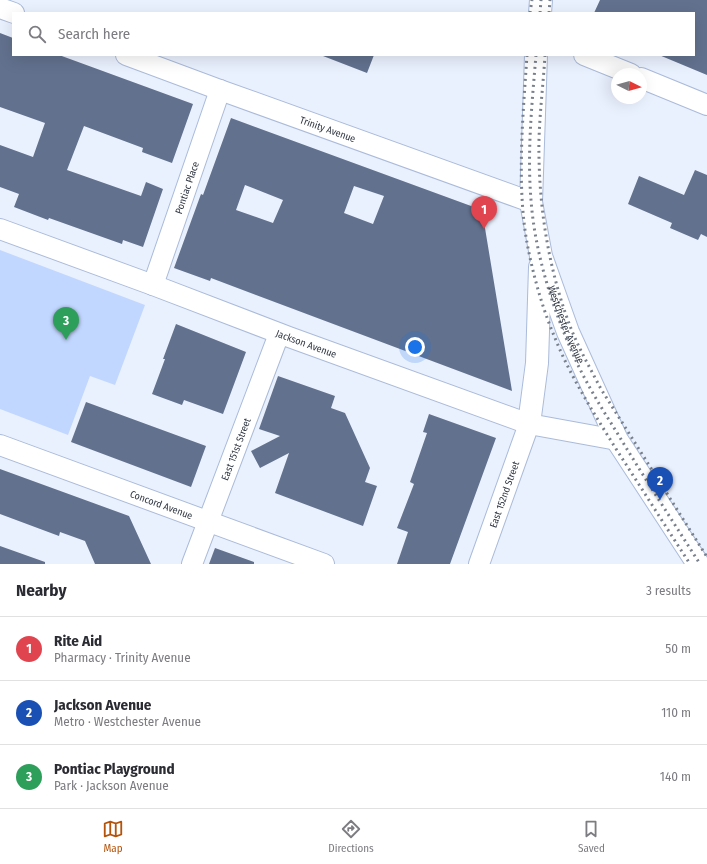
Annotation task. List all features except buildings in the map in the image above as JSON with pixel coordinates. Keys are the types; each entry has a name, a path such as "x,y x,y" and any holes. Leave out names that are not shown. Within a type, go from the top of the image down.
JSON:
{"main road":[{"path":"540,12 541,0"},
{"name":"Westchester Avenue","path":"536,56 531,202 541,256 568,332 618,440 698,564"},
{"path":"529,424 537,362 541,256"}],"street":[{"path":"0,8 12,12"},
{"name":"Trinity Avenue","path":"129,56 531,202"},
{"path":"586,56 616,68"},
{"path":"647,80 707,105"},
{"name":"Pontiac Place","path":"153,285 220,90"},
{"name":"Jackson Avenue","path":"0,229 153,285 279,334 529,424 618,440"},
{"name":"East 151st Street","path":"192,564 279,334"},
{"name":"East 152nd Street","path":"479,564 529,424"},
{"name":"Concord Avenue","path":"0,445 324,564"}],"shaded area":[{"path":"0,250 145,305 115,385 90,376 68,435 0,409"}],"railway":[{"path":"530,12 532,0"},
{"path":"540,12 541,0"},
{"path":"549,12 550,0"},
{"path":"527,56 521,177 522,201 528,248 543,305 561,353 584,396 690,564"},
{"path":"536,56 530,146 531,200 533,221 541,263 553,304 577,363 590,389 700,564"},
{"path":"545,56 539,133 541,201 547,244 563,306 584,358 601,389 707,557"}],"place":[{"name":"Rite Aid","path":"484,229"},
{"name":"Pontiac Playground","path":"66,340"},
{"name":"Jackson Avenue","path":"660,500"}]}
